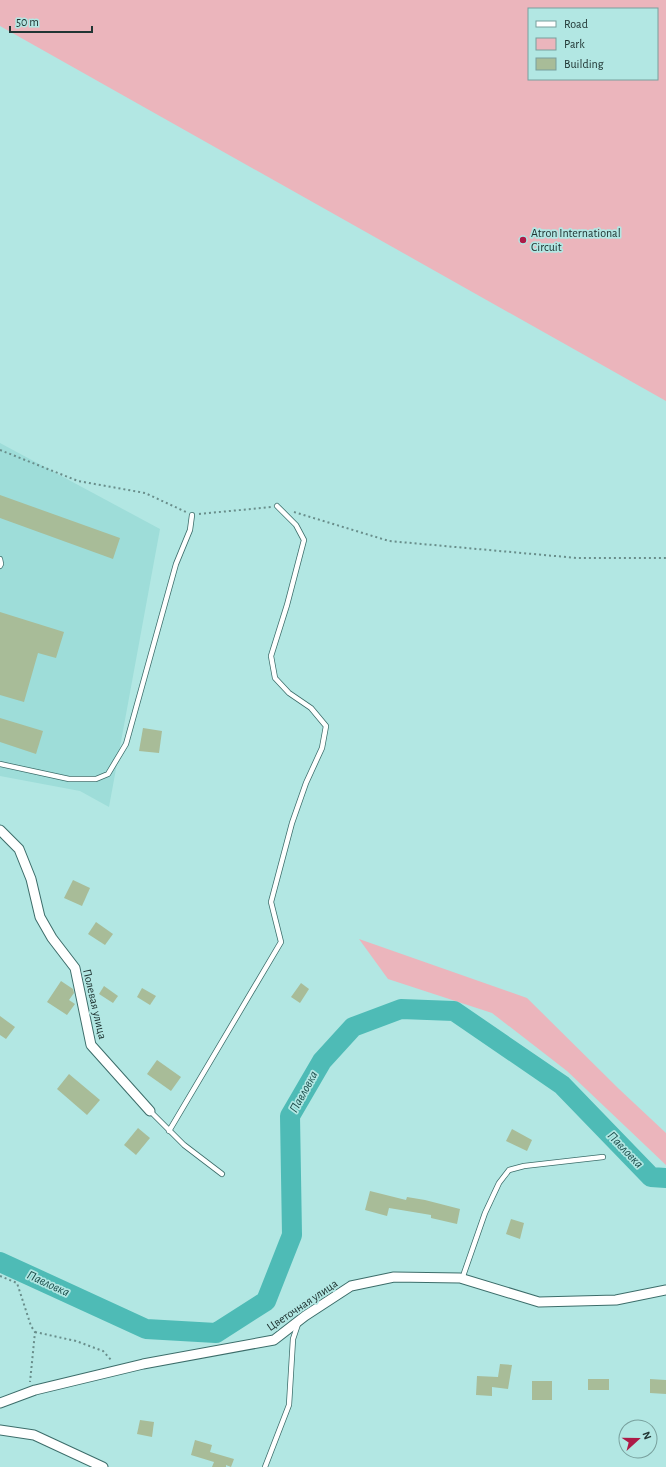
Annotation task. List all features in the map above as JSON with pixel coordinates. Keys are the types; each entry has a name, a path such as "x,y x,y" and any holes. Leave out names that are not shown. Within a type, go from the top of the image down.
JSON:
{"street":[{"name":"Полевая улица","path":"0,830 19,850 31,879 40,917 52,938 75,968 91,1045 150,1111"},
{"name":"Цветочная улица","path":"0,1403 29,1392 143,1364 274,1340 351,1286 394,1277 462,1279 539,1302 616,1300 666,1290"},
{"path":"0,1430 34,1435 104,1467"}],"lane":[{"path":"169,1131 281,942 271,902 292,823 306,783 322,748 326,726 311,708 290,693 275,678 271,656 287,605 304,540 296,525 277,506"},
{"path":"0,764 69,779 96,779 108,774 126,744 176,564 190,530 192,515"},
{"path":"0,558 0,566"},
{"path":"150,1111 184,1145 222,1174"},
{"path":"462,1279 485,1213 499,1183 509,1170 524,1166 603,1157"},
{"path":"266,1467 289,1405 294,1338 298,1322"}],"path":[{"path":"0,450 78,481 145,493 192,515 277,506 389,541 577,558 666,558"},
{"path":"0,1276 17,1283 31,1326 35,1332 29,1392"},
{"path":"35,1332 76,1341 103,1351 119,1370"}],"shaded area":[{"path":"0,443 160,529 109,807 80,791 0,776"}],"green space":[{"name":"Atron International Circuit","path":"0,0 666,0 666,401 0,26"},
{"path":"359,939 527,998 666,1133 666,1165 567,1071 492,1013 388,979"}],"building":[{"path":"0,495 120,538 113,559 0,518"},
{"path":"0,612 64,632 56,658 38,653 24,702 0,695"},
{"path":"0,718 43,731 36,754 0,742"},
{"path":"143,728 162,731 159,753 139,751"},
{"path":"73,880 90,888 82,906 64,898"},
{"path":"96,922 113,934 105,945 88,934"},
{"path":"61,981 73,989 74,993 69,1000 75,1004 67,1015 47,1002"},
{"path":"301,983 309,989 300,1003 291,997"},
{"path":"104,986 118,996 113,1003 99,994"},
{"path":"142,988 156,996 150,1005 137,997"},
{"path":"0,1016 15,1027 6,1039 0,1035"},
{"path":"157,1060 181,1077 171,1091 147,1074"},
{"path":"69,1074 100,1100 87,1115 57,1089"},
{"path":"138,1128 150,1138 136,1155 124,1145"},
{"path":"512,1129 532,1140 527,1151 506,1141"},
{"path":"370,1191 406,1200 407,1197 425,1200 460,1209 457,1224 431,1218 431,1215 389,1208 387,1216 365,1210"},
{"path":"511,1219 524,1223 520,1239 506,1234"},
{"path":"500,1364 512,1365 508,1389 492,1387 492,1396 476,1395 477,1376 498,1377"},
{"path":"588,1379 609,1379 609,1390 588,1390"},
{"path":"650,1379 666,1380 666,1394 650,1393"},
{"path":"532,1381 552,1381 552,1400 532,1400"},
{"path":"140,1420 154,1422 152,1437 137,1434"},
{"path":"195,1440 212,1445 210,1452 234,1459 231,1467 226,1465 226,1467 212,1467 214,1462 191,1455"}],"waterway":[{"name":"Павловка","path":"0,1262 146,1329 216,1333 266,1301 292,1235 290,1116 322,1061 353,1027 401,1009 454,1011 562,1085 651,1177 666,1178"}],"place":[{"name":"Atron International Circuit","path":"523,240"}]}
